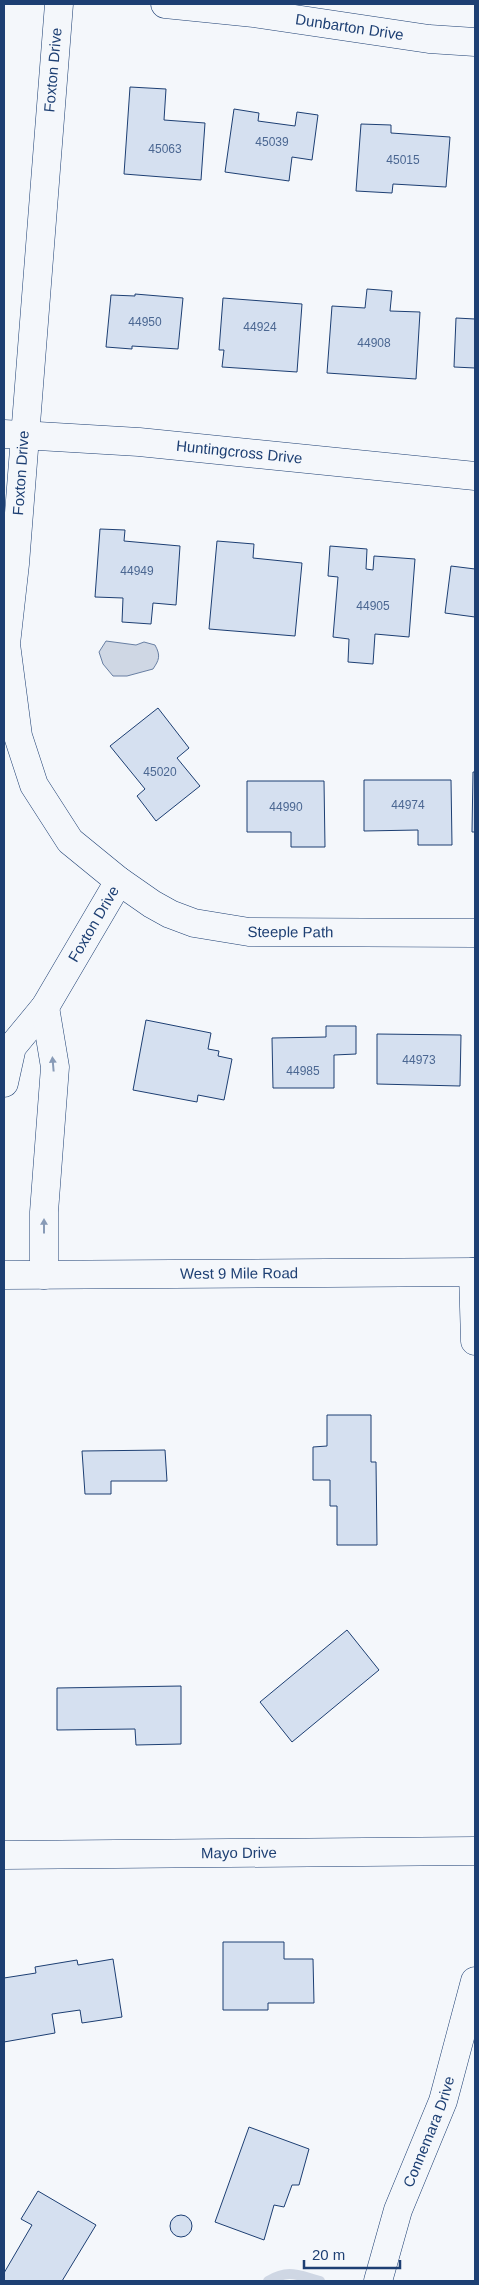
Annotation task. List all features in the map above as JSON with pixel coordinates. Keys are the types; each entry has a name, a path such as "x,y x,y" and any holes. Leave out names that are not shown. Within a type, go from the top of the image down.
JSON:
{"street":[{"name":"Foxton Drive","path":"4,1083 12,1046 45,1007 119,882 70,841 34,785 18,736 6,644 15,564 14,434 58,4"},
{"name":"Dunbarton Drive","path":"165,4 254,14 428,39 475,42"},
{"name":"Huntingcross Drive","path":"14,434 139,442 475,476"},
{"name":"Steeple Path","path":"119,882 170,914 194,923 249,932 475,932"},
{"path":"44,1275 45,1192 55,1067 45,1007"},
{"path":"474,1272 475,1341"},
{"name":"West 9 Mile Road","path":"4,1275 474,1272"},
{"name":"Mayo Drive","path":"4,1855 475,1851"},
{"name":"Connemara Drive","path":"378,2281 398,2210 443,2102 475,1981"}],"shaded area":[{"path":"106,641 136,645 144,642 155,645 159,655 158,660 153,669 127,676 113,676 103,664 99,652"}],"building":[{"path":"130,87 166,89 164,120 205,123 201,180 124,174"},
{"path":"234,109 259,113 258,121 295,126 297,112 318,115 312,160 292,157 289,181 225,172"},
{"path":"361,124 391,125 391,133 450,137 446,187 393,184 392,193 356,191"},
{"path":"367,289 392,291 390,311 420,312 416,379 327,373 332,306 365,308"},
{"path":"135,294 183,298 178,349 132,346 132,349 106,347 111,295 135,296"},
{"path":"223,298 302,304 297,372 222,367 224,350 219,350"},
{"path":"456,318 475,319 475,368 454,367"},
{"path":"100,529 125,530 124,541 180,546 176,605 153,603 151,624 122,622 123,598 95,597"},
{"path":"217,541 254,544 253,558 302,563 295,636 209,629"},
{"path":"330,546 367,549 366,569 373,570 374,556 415,559 409,637 375,634 373,664 348,662 349,639 333,637 338,577 328,576"},
{"path":"451,566 475,569 475,617 445,613"},
{"path":"158,708 189,748 177,758 200,786 156,821 137,796 145,789 110,746"},
{"path":"473,772 475,772 475,832 472,832"},
{"path":"364,780 451,780 452,845 418,845 418,830 364,831"},
{"path":"247,781 324,781 325,847 291,847 291,832 247,832"},
{"path":"146,1020 211,1033 208,1049 219,1051 218,1056 232,1059 224,1100 198,1095 197,1102 133,1090"},
{"path":"326,1026 356,1026 356,1054 334,1055 334,1088 273,1088 272,1038 326,1037"},
{"path":"377,1034 461,1035 460,1086 377,1084"},
{"path":"327,1415 371,1415 371,1462 376,1462 377,1545 337,1545 337,1506 330,1506 330,1480 313,1480 313,1447 327,1446"},
{"path":"165,1450 167,1481 111,1481 111,1494 85,1494 82,1451"},
{"path":"347,1630 379,1670 292,1742 260,1702"},
{"path":"181,1686 181,1744 136,1745 135,1729 57,1730 57,1688"},
{"path":"223,1942 284,1942 284,1959 313,1959 314,2003 268,2003 268,2010 223,2010"},
{"path":"113,1959 122,2017 82,2023 80,2010 52,2014 55,2033 4,2042 4,1978 36,1973 35,1967 77,1960 78,1965"},
{"path":"249,2127 309,2149 299,2185 292,2185 284,2207 274,2205 264,2240 215,2222"},
{"path":"38,2191 96,2225 62,2281 4,2281 4,2273 32,2225 21,2219"},
{"path":"177,2215 185,2215 192,2222 192,2230 185,2237 177,2237 170,2230 170,2222"}],"waterway":[{"path":"268,2281 288,2274 320,2281"}]}
